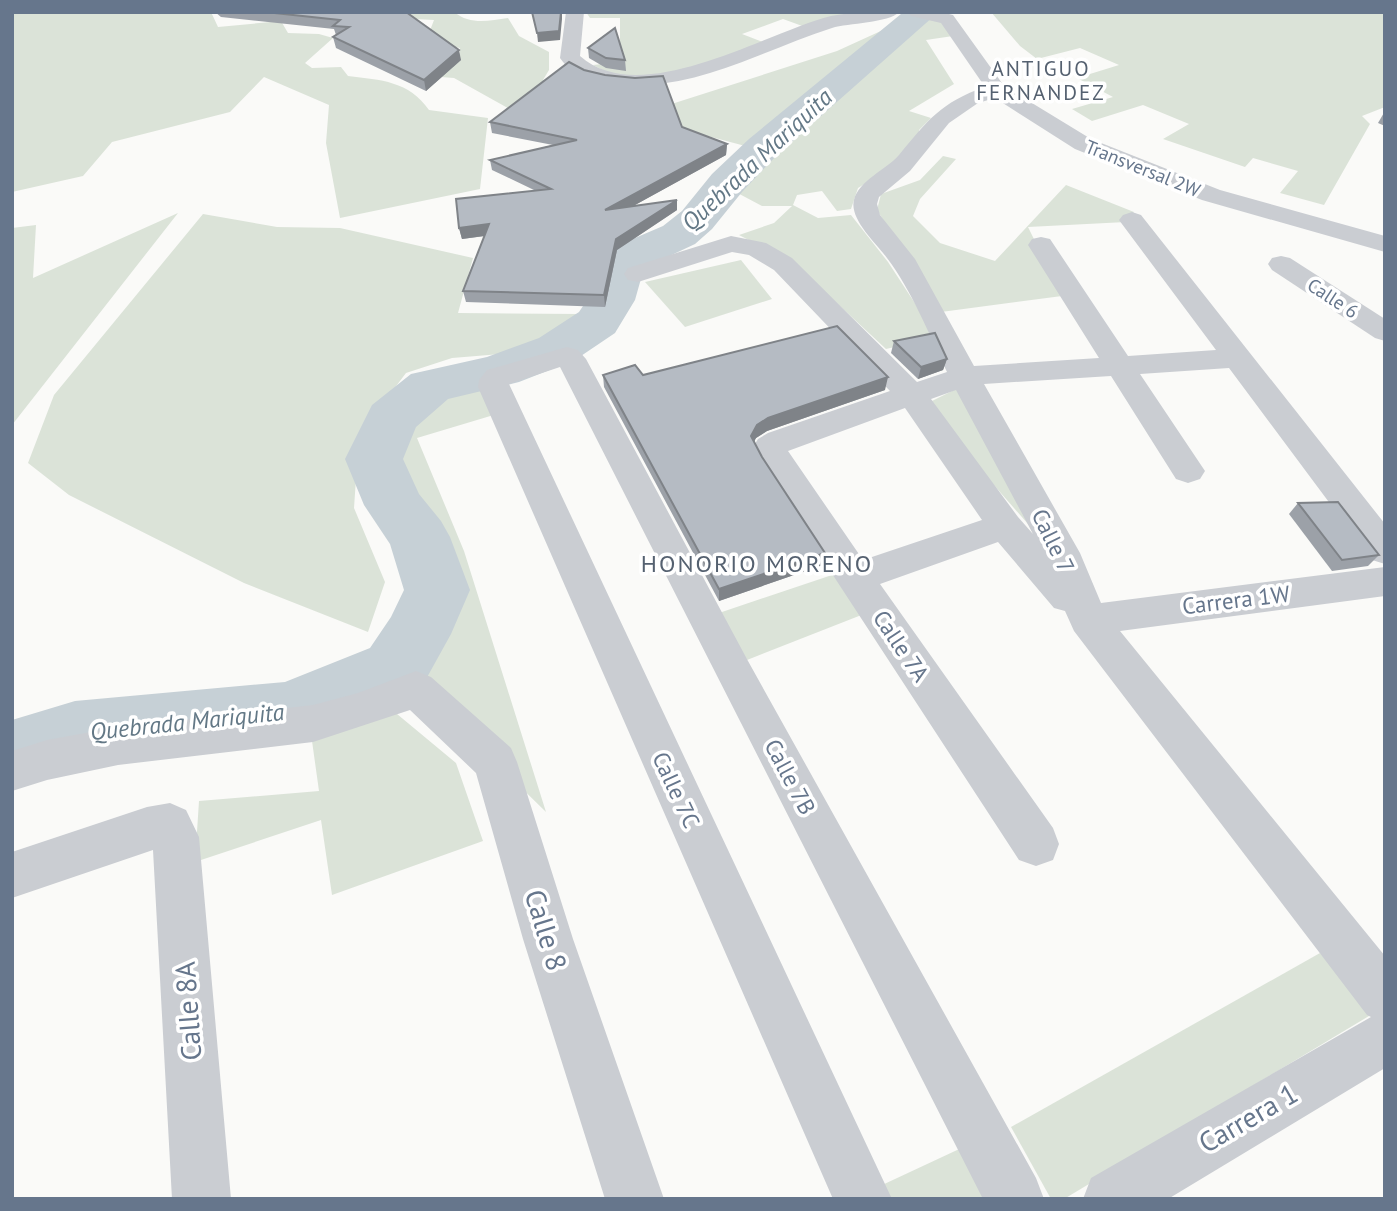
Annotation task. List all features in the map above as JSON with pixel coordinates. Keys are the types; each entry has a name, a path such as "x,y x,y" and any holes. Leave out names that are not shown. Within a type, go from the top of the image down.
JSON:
{"street":[{"path":"575,12 570,58 586,73 632,81 679,77 831,22 890,12"},
{"name":"Transversal 2W","path":"917,12 947,19 997,90 1083,144 1198,190 1385,244"},
{"name":"Calle 7","path":"997,90 971,99 941,118 902,166 868,194 865,204 868,216 902,259 927,303 964,376 1062,553 1088,620 1385,997"},
{"path":"1132,220 1385,550"},
{"path":"638,274 731,244 757,249 783,264 911,394 1005,526 1088,620"},
{"path":"1041,246 1188,471"},
{"name":"Calle 6","path":"1280,264 1385,332"},
{"name":"Calle 7C","path":"566,356 498,377 494,380 493,387 863,1199"},
{"name":"Calle 7B","path":"566,356 571,359 734,673 1015,1199"},
{"path":"911,394 964,376 1239,358"},
{"name":"Calle 7A","path":"911,394 770,447 775,460 1036,844"},
{"path":"855,578 1005,526"},
{"name":"Carrera 1W","path":"1088,620 1385,581"},
{"name":"Calle 8","path":"12,771 49,757 94,748 299,726 341,717 416,690 495,762 548,939 635,1199"},
{"name":"Calle 8A","path":"12,876 147,829 170,825 176,837 202,1199"},
{"name":"Carrera 1","path":"1112,1199 1385,1038"}],"shaded area":[{"path":"12,12 211,12 218,27 281,21 288,33 319,34 333,38 305,63 312,68 341,67 348,76 393,84 413,93 429,110 488,118 480,189 340,218 326,143 329,105 264,77 230,112 112,142 83,176 12,192"},
{"path":"373,12 454,12 466,19 480,21 508,18 519,36 549,52 549,70 543,80 571,97 522,116 454,78 427,76 459,60 460,48 426,41 434,20 378,17"},
{"path":"586,12 851,12 805,27 783,19 742,34 765,43 679,73 634,77 613,74 593,65 620,62 620,18 590,18"},
{"path":"991,12 1385,12 1385,107 1362,116 1370,124 1324,205 1280,193 1298,171 1253,158 1245,167 1163,139 1189,124 1143,105 1092,121 1072,109 1113,97 1077,78 1119,65 1080,48 1037,59 1020,46"},
{"path":"904,15 932,17 948,28 953,36 926,40 954,84 909,111 931,118 919,130 919,140 899,163 858,188 851,209 837,211 822,191 797,195 793,205 818,218 851,215 888,262 937,337 886,349 795,264 739,235 774,223 792,206 762,206 730,189 768,152 670,126 659,108 837,51 883,30 902,25"},
{"path":"943,156 956,159 920,199 913,216 940,243 995,261 1066,185 1134,212 1126,222 1028,227 1062,296 941,312 877,210 881,194 920,180"},
{"path":"178,213 12,425 12,228 36,225 33,278"},
{"path":"203,214 277,227 340,228 473,258 458,313 581,314 562,333 513,353 452,358 406,373 359,435 354,508 385,582 368,632 244,583 69,495 28,463 54,395"},
{"path":"741,260 772,299 685,327 645,282"},
{"path":"490,381 497,414 417,438 464,551 546,812 449,717 416,689 446,629 453,590 448,568 437,546 396,481 390,460 392,439 406,419 433,392 449,386"},
{"path":"962,386 1055,555 924,405"},
{"path":"838,573 864,614 747,660 719,613"},
{"path":"391,709 456,763 483,841 332,895 321,820 195,862 199,801 319,791 312,741"},
{"path":"1320,953 1374,1013 1064,1199 1051,1199 1011,1127"},
{"path":"970,1144 1001,1199 886,1199 880,1186"}],"building":[{"path":"265,12 406,12 459,50 424,80 333,37 349,27 333,26 340,20"},
{"path":"532,12 561,12 559,31 537,33"},
{"path":"615,28 625,60 606,58 588,48"},
{"path":"569,62 584,70 605,75 635,78 663,76 682,127 727,144 605,210 677,200 616,239 604,295 463,291 489,224 459,228 456,199 551,189 490,160 577,140 490,122"},
{"path":"837,326 888,377 768,418 757,425 751,436 825,553 719,589 603,375 635,365 643,375"},
{"path":"935,333 947,359 921,367 894,341"},
{"path":"1338,502 1379,555 1342,560 1298,503"}],"waterway":[{"name":"Quebrada Mariquita","path":"12,754 75,734 288,713 395,669 417,634 437,590 419,537 394,505 374,459 392,418 430,386 500,370 557,349 597,322 611,300 623,260 679,235 697,220 727,183 763,147 918,16 915,12"}],"district":[{"name":"ANTIGUO FERNANDEZ","path":"1041,81"},
{"name":"HONORIO MORENO","path":"757,564"}]}
